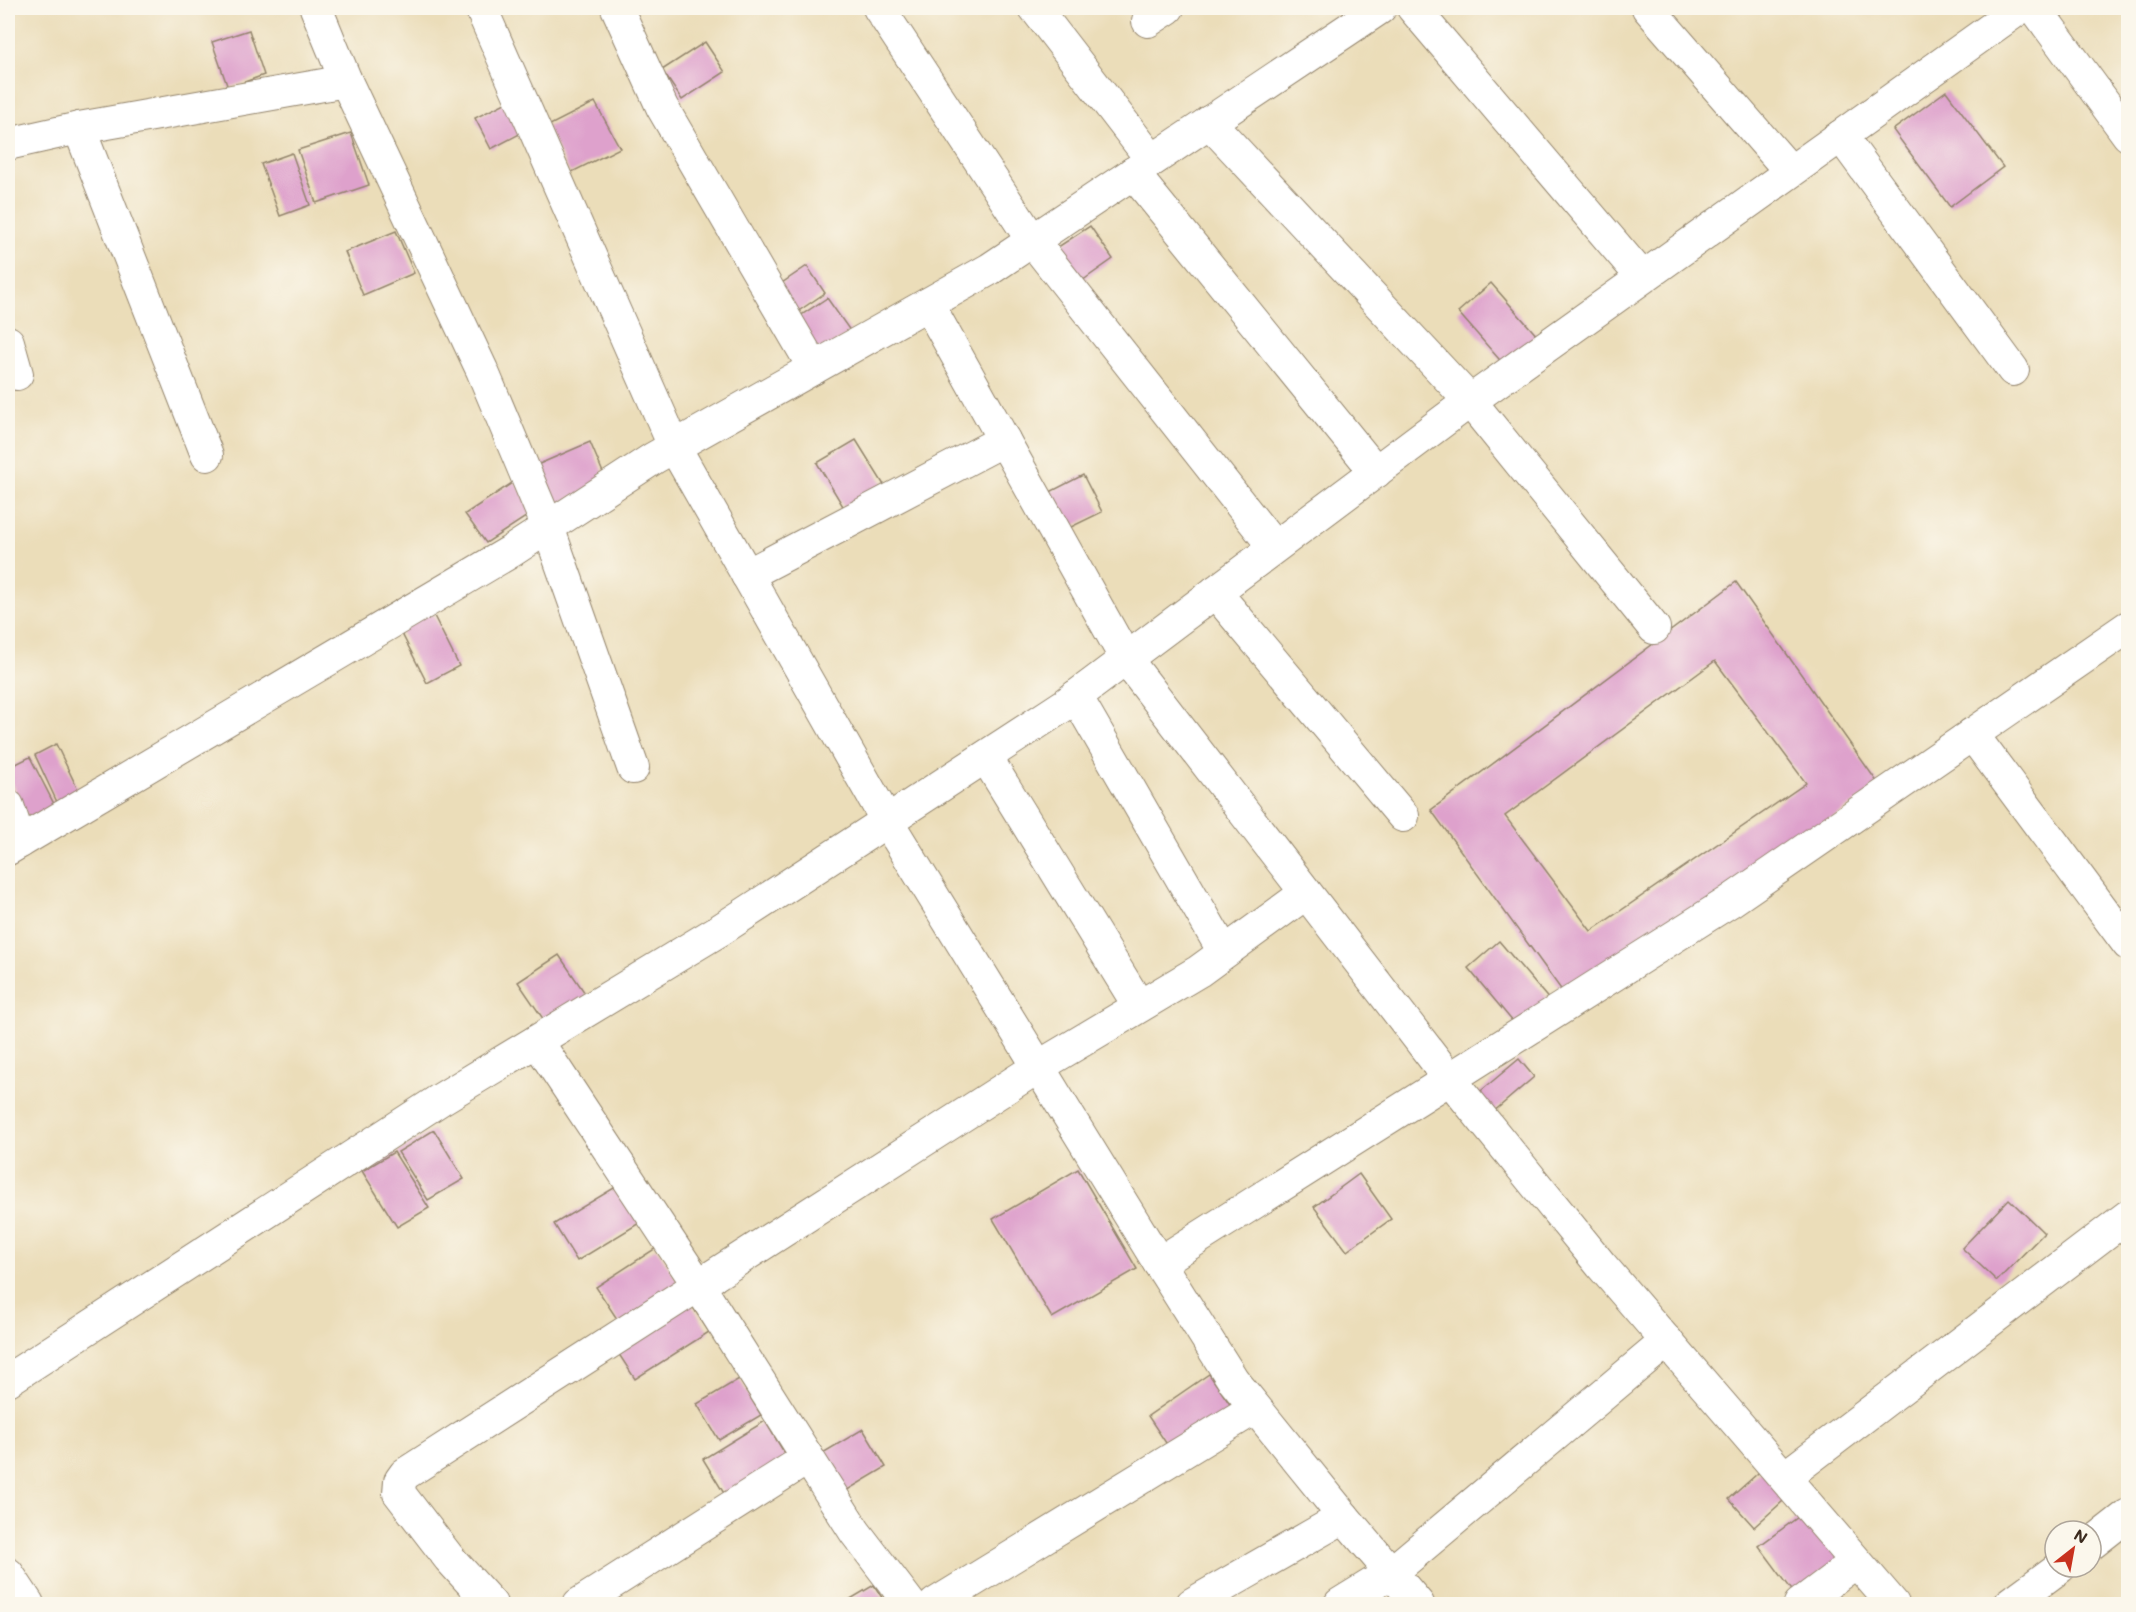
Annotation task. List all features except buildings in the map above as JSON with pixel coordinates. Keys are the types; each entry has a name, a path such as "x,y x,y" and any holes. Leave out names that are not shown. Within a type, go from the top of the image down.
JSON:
{"street":[{"path":"316,8 346,81 482,370 548,527 633,768"},
{"path":"481,8 674,446 887,821 1233,1380 1418,1605"},
{"path":"617,8 662,107 814,368"},
{"path":"879,8 1032,240 1274,547"},
{"path":"1035,8 1142,167 1376,472"},
{"path":"8,806 14,845 479,570 674,446 990,269 1380,8"},
{"path":"1413,8 1642,277"},
{"path":"1648,8 1790,171"},
{"path":"8,1380 441,1099 720,930 1076,696 1470,401 2020,8"},
{"path":"2035,8 2128,135"},
{"path":"8,144 79,128 346,81"},
{"path":"1209,122 1470,401 1654,628"},
{"path":"79,128 207,455"},
{"path":"1841,135 2013,370"},
{"path":"928,304 1126,659 1449,1078 1601,1265 1893,1605"},
{"path":"8,342 17,374"},
{"path":"747,575 1004,440"},
{"path":"1215,592 1403,816"},
{"path":"1159,1263 1729,902 2128,627"},
{"path":"1076,696 1224,952"},
{"path":"1972,734 2128,944"},
{"path":"986,757 1138,1006"},
{"path":"491,1605 449,1558 399,1492 399,1482 405,1474 1038,1067 1198,970 1306,893"},
{"path":"537,1041 699,1286 855,1532 910,1605"},
{"path":"1785,1478 2128,1216"},
{"path":"1340,1605 1392,1572 1667,1341"},
{"path":"935,1605 1255,1408"},
{"path":"579,1605 808,1458"},
{"path":"2103,1535 2128,1515"},
{"path":"1192,1605 1344,1517"},
{"path":"1800,1605 1856,1562"},
{"path":"2010,1605 2044,1579"}]}
